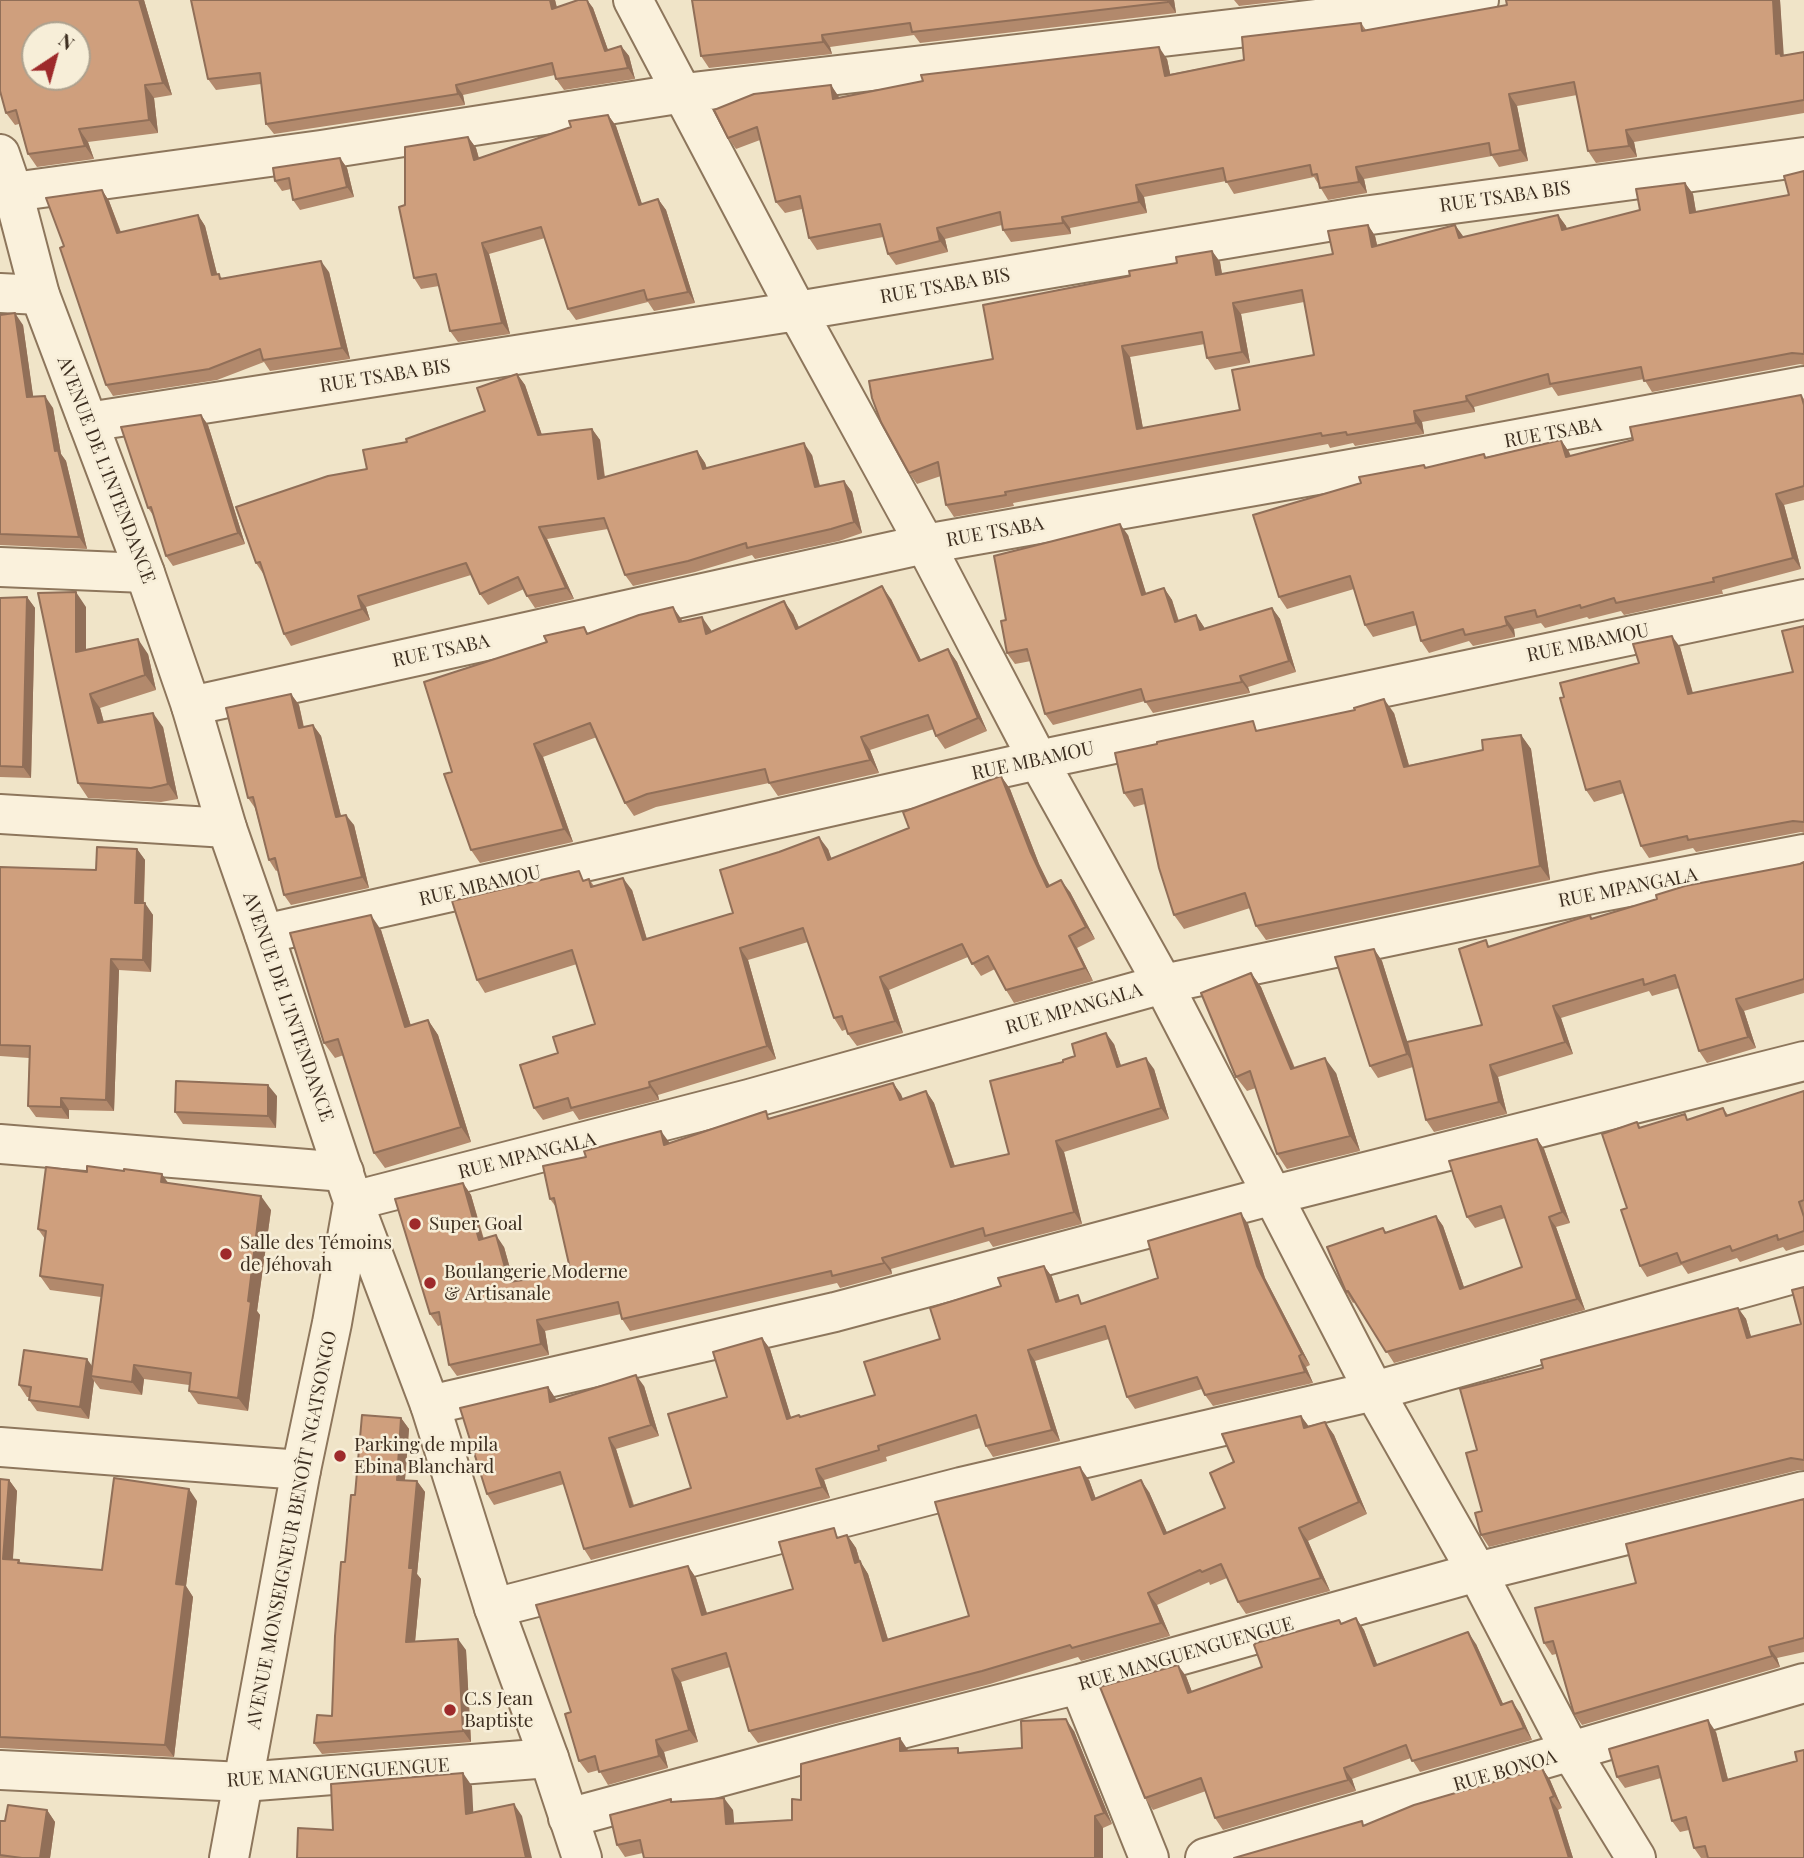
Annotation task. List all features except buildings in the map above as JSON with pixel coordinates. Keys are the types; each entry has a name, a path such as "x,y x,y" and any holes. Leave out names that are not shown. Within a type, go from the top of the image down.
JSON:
{"street":[{"path":"633,0 1038,760 1163,984 1374,1391 1476,1572 1571,1752 1636,1858"},
{"path":"13,192 321,150 684,93 1479,0"},
{"name":"AVENUE DE L'INTENDANCE","path":"0,154 13,192 40,295 145,573 191,706 226,828 349,1187 430,1405 494,1608 582,1858"},
{"name":"RUE TSABA BIS","path":"88,422 797,311 1363,216 1804,157"},
{"path":"0,293 40,295"},
{"name":"RUE TSABA","path":"191,706 925,544 1804,386"},
{"path":"0,567 145,573"},
{"name":"RUE MBAMOU","path":"264,934 1038,760 1804,598"},
{"path":"0,814 226,828"},
{"name":"RUE MPANGALA","path":"0,1144 349,1187 749,1099 1163,984 1602,892 1804,854"},
{"path":"430,1405 835,1312 1274,1195 1804,1061"},
{"name":"AVENUE MONSEIGNEUR BENOÎT NGATSONGO","path":"229,1858 301,1470 332,1323 349,1187"},
{"path":"494,1608 961,1487 1374,1391 1804,1271"},
{"path":"0,1447 301,1470"},
{"name":"RUE MANGUENGUENGUE","path":"568,1818 1079,1684 1476,1572 1804,1492"},
{"name":"RUE BONOA","path":"1205,1858 1804,1683"},
{"path":"1079,1684 1149,1858"},
{"name":"RUE MANGUENGUENGUE","path":"0,1770 243,1782 549,1758"}],"place":[{"name":"Super Goal","path":"415,1224"},
{"name":"Salle des Témoins de Jéhovah","path":"226,1254"},
{"name":"Boulangerie Moderne & Artisanale","path":"430,1283"},
{"name":"Parking de mpila Ebina Blanchard","path":"340,1456"},
{"name":"C.S Jean Baptiste","path":"450,1710"}]}
